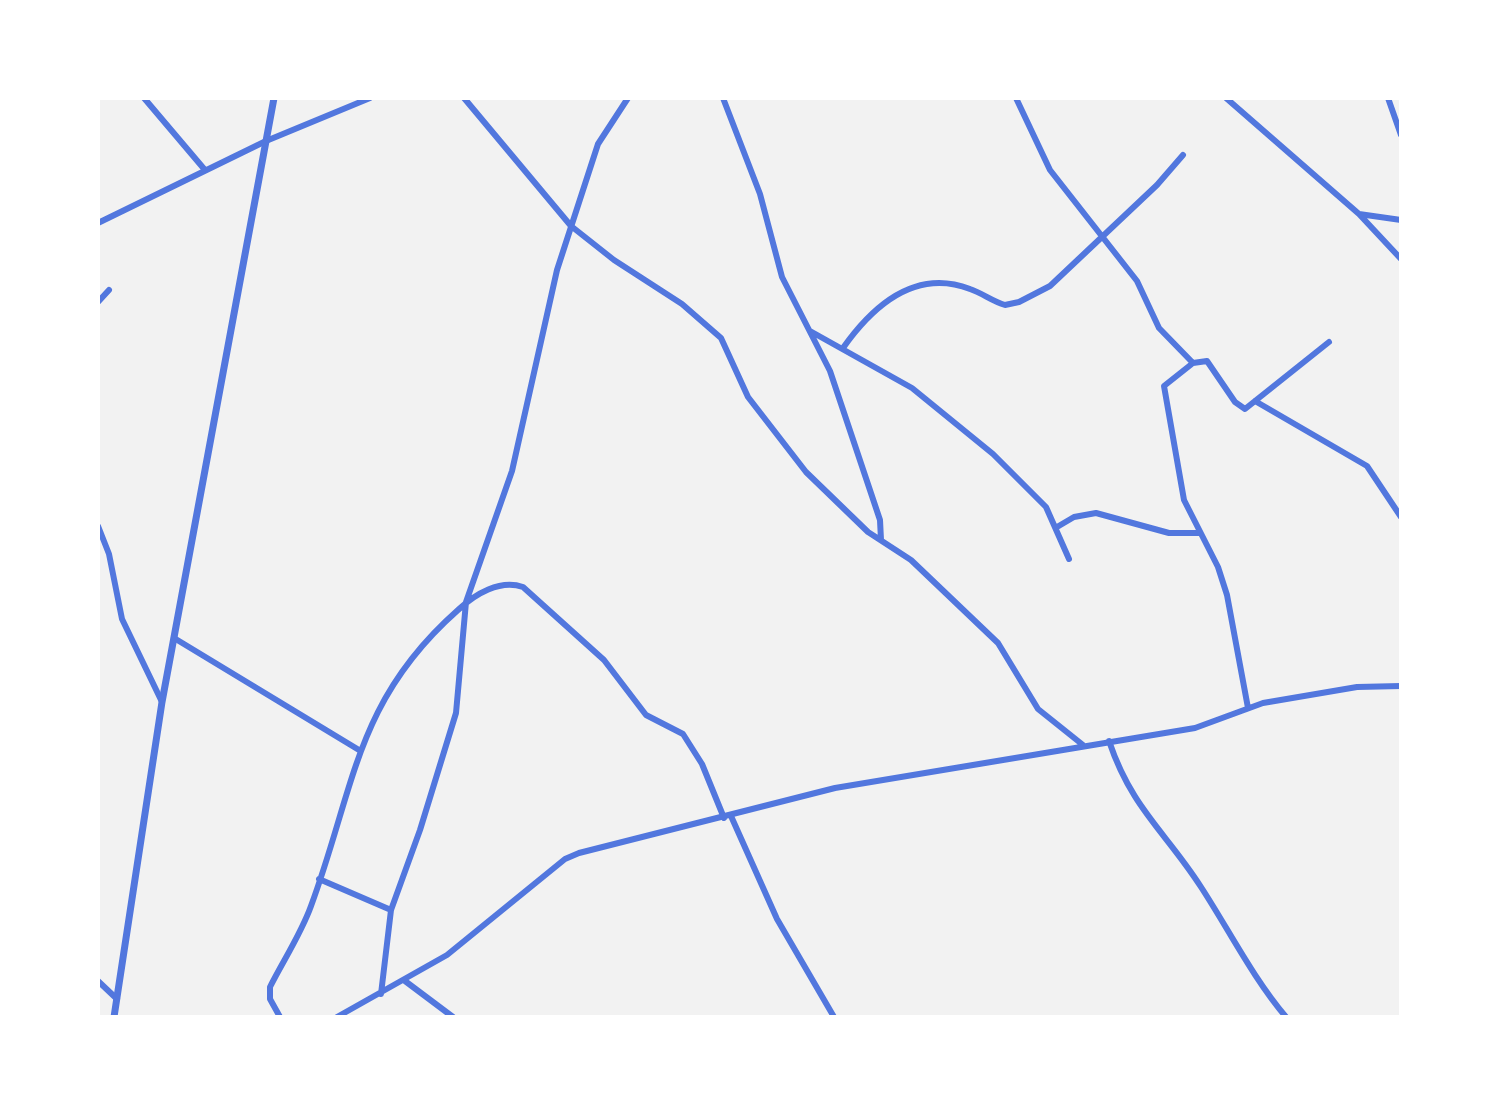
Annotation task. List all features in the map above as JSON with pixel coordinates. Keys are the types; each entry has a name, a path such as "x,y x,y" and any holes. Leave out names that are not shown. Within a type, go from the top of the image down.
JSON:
{"street":[{"path":"144,98 205,170"},
{"path":"114,1017 162,702 274,98"},
{"path":"98,223 266,141 370,98"},
{"path":"464,98 571,226 614,260 682,304 721,338 748,397 789,452 838,505 911,560 998,643 1038,709 1083,745"},
{"path":"381,994 391,910 456,713 466,602 512,471 557,270 598,144 628,98"},
{"path":"723,98 760,194 782,277 830,371 880,520 881,540"},
{"path":"1016,98 1050,170 1137,281 1159,328 1193,363"},
{"path":"1226,98 1359,214 1401,259"},
{"path":"1388,98 1401,135"},
{"path":"843,348 864,318 880,304 929,283 970,289 1005,305 1036,295 1050,286 1157,185 1183,155"},
{"path":"1359,214 1401,220"},
{"path":"98,302 109,290"},
{"path":"810,331 912,388 993,454 1046,507 1069,559"},
{"path":"1248,708 1227,595 1218,567 1184,500 1163,394 1169,381 1193,363 1207,361 1214,366 1241,409 1329,342"},
{"path":"1255,401 1367,466 1401,517"},
{"path":"1057,527 1074,517 1096,513 1169,533 1199,533"},
{"path":"98,526 109,554 122,619 162,702"},
{"path":"280,1017 270,999 270,987 311,907 359,750 401,671 434,631 466,602 500,585 512,583 523,587 604,660 646,715 683,734 702,764 777,919 834,1017"},
{"path":"174,638 359,750"},
{"path":"337,1017 447,955 565,859 579,853 835,788 1195,728 1248,708 1357,687 1401,686"},
{"path":"1109,741 1122,778 1140,808 1199,883 1286,1017"},
{"path":"319,879 391,910"},
{"path":"98,981 117,999"},
{"path":"405,981 453,1017"}]}
